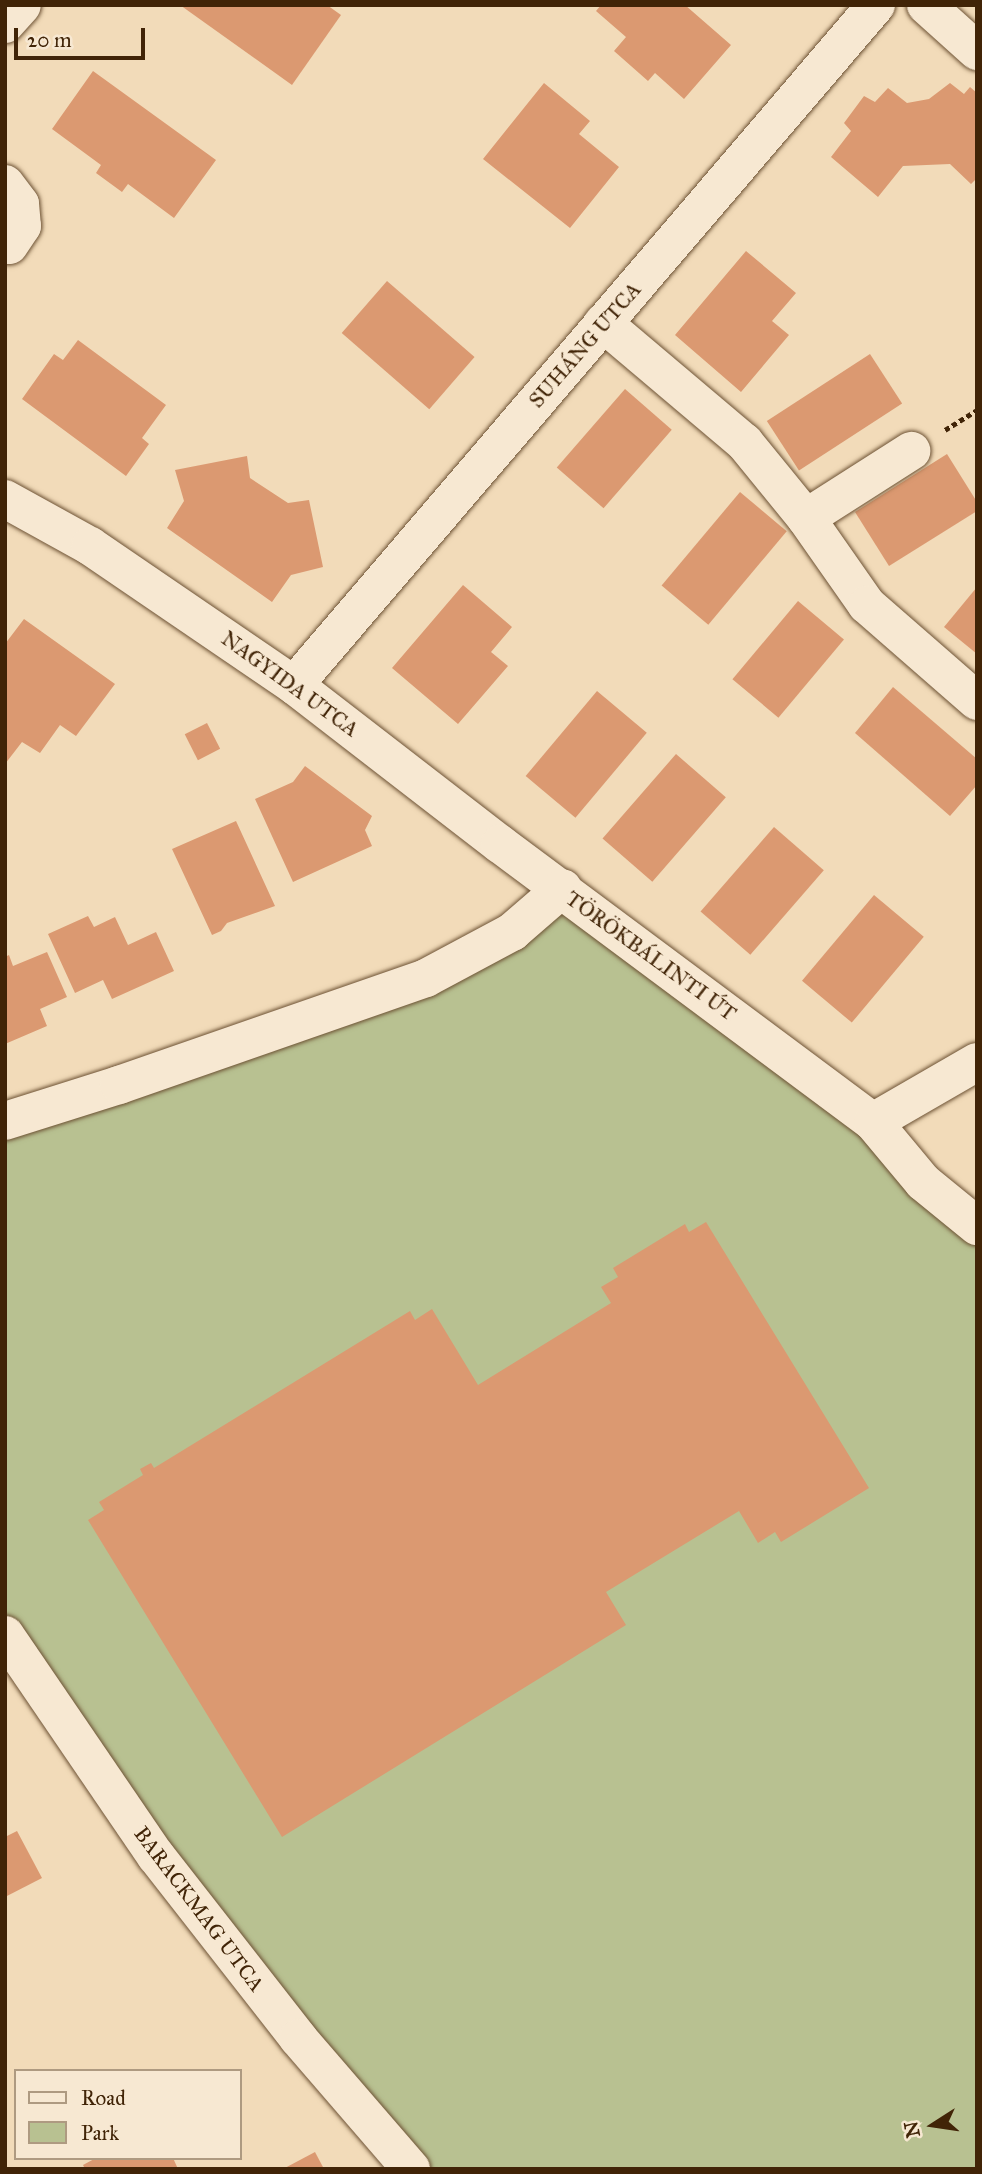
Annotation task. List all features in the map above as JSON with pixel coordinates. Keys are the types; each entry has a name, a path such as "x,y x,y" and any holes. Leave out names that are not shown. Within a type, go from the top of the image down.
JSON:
{"street":[{"path":"5,24 22,5"},
{"name":"SUHÁNG UTCA","path":"294,685 876,5"},
{"path":"926,5 977,51"},
{"path":"5,184 20,204 22,226 9,245"},
{"path":"603,323 744,442 806,518 867,605 977,701"},
{"path":"806,518 911,451"},
{"name":"NAGYIDA UTCA","path":"5,499 90,546 294,685 563,888"},
{"name":"TÖRÖKBÁLINTI ÚT","path":"5,1121 119,1085 426,978 512,932 563,888 873,1122 923,1182 977,1226"},
{"path":"873,1122 977,1062"},
{"name":"BARACKMAG UTCA","path":"5,1635 156,1856 298,2038 411,2169"}],"green space":[{"path":"563,888 977,1226 977,2169 411,2169 5,1635 5,1121 388,992"}],"building":[{"path":"180,5 327,5 341,15 292,85"},
{"path":"601,5 685,5 731,45 684,99 655,73 648,81 614,51 626,37 596,11"},
{"path":"93,71 216,160 174,218 128,184 122,192 96,173 101,165 52,129"},
{"path":"544,83 590,121 579,134 619,167 570,228 483,159"},
{"path":"950,83 964,94 970,87 977,93 977,178 971,184 950,164 903,166 878,197 831,157 851,131 844,123 864,96 875,102 888,88 907,103 929,99"},
{"path":"746,251 796,293 772,321 789,335 741,392 675,335"},
{"path":"387,281 475,357 429,409 342,333"},
{"path":"78,340 166,405 142,438 149,444 126,476 22,399 54,354 63,360"},
{"path":"870,354 902,403 799,470 767,421"},
{"path":"625,389 672,430 604,508 557,467"},
{"path":"947,454 977,502 977,511 889,566 855,512"},
{"path":"247,456 250,478 288,503 309,500 323,567 291,575 272,602 167,528 184,501 175,470"},
{"path":"740,492 787,531 708,625 662,585"},
{"path":"463,585 512,627 491,652 508,666 458,724 392,668"},
{"path":"977,587 977,654 944,627"},
{"path":"798,601 844,640 778,718 732,679"},
{"path":"24,619 115,684 76,736 60,725 40,753 22,742 5,764 5,644"},
{"path":"893,687 977,759 977,785 950,816 855,733"},
{"path":"597,691 647,733 575,818 526,776"},
{"path":"207,723 220,749 198,760 185,734"},
{"path":"676,754 726,797 652,882 603,839"},
{"path":"305,766 372,816 365,830 372,846 293,882 255,799 293,782"},
{"path":"236,821 275,906 227,923 221,931 212,935 172,849"},
{"path":"774,827 824,870 750,955 701,912"},
{"path":"874,895 924,937 852,1023 802,981"},
{"path":"88,916 94,927 115,917 128,945 156,932 174,971 112,999 103,980 75,993 48,934"},
{"path":"47,952 67,997 40,1009 47,1026 5,1044 5,957 9,955 13,966"},
{"path":"706,1222 869,1488 781,1542 775,1532 758,1543 739,1511 606,1592 626,1625 282,1837 88,1520 104,1510 99,1502 143,1475 140,1469 151,1463 154,1468 410,1311 415,1320 432,1309 478,1385 611,1303 601,1287 618,1277 613,1268 685,1224 689,1232"},
{"path":"17,1831 42,1878 5,1897 5,1837"},
{"path":"315,2152 324,2169 283,2169"},
{"path":"92,2160 174,2160 178,2169 85,2169 83,2165"}]}
